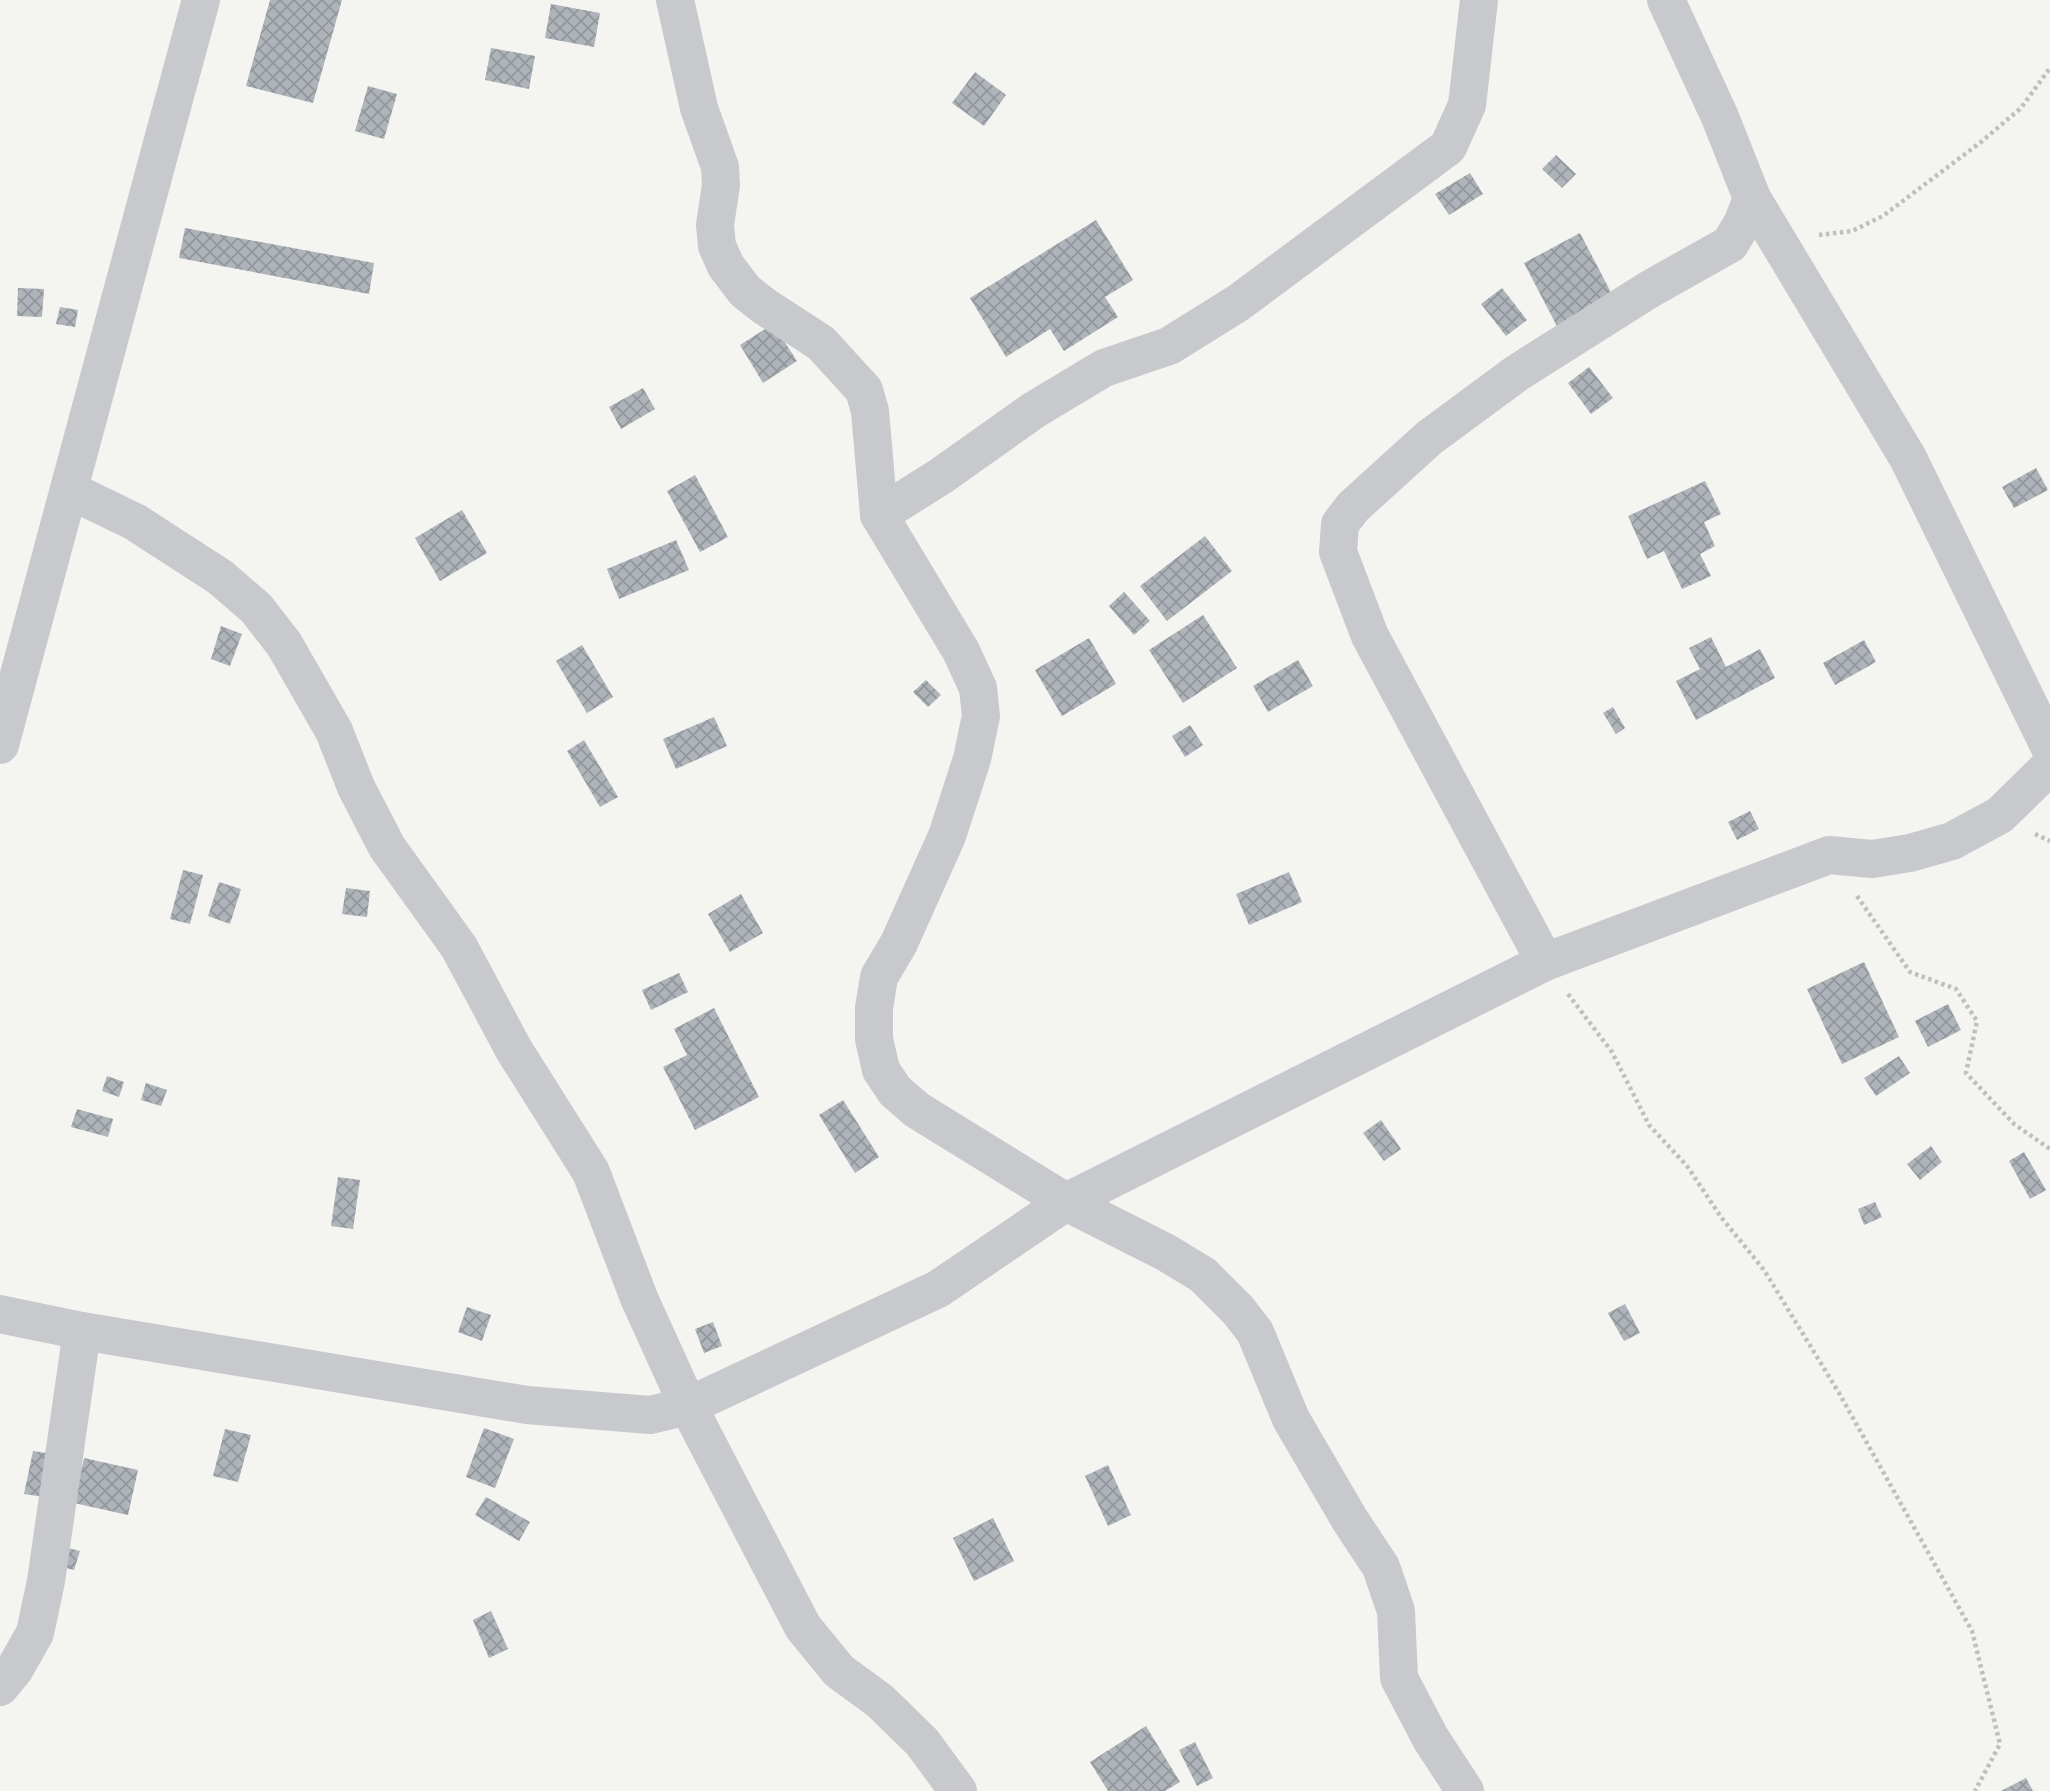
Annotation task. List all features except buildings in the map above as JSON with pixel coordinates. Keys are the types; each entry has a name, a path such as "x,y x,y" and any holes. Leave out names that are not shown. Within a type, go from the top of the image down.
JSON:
{"street":[{"path":"0,745 71,491 126,273 201,0"},
{"path":"675,0 699,108 720,167 721,185 715,225 718,246 726,266 745,291 821,343 864,390 870,411 879,515 961,651 978,688 981,716 972,759 947,836 900,943 879,977 874,1008 874,1039 881,1070 895,1091 916,1110 1066,1202 1165,1252 1203,1275 1221,1291 1255,1332 1291,1419 1381,1567 1396,1611 1399,1678 1431,1739 1465,1791"},
{"path":"879,515 941,477 1045,403 1104,368 1169,346 1238,303 1448,147 1467,105 1479,0"},
{"path":"1666,0 1720,117 1752,198 1908,458 2050,748"},
{"path":"1545,962 1370,636 1338,552 1340,524 1353,507 1429,438 1478,399 1650,289 1730,244 1744,222 1752,198"},
{"path":"71,491 135,522 220,577 256,608 284,644 334,731 356,787 387,847 459,947 514,1050 591,1172 639,1298 688,1406 803,1627 839,1671 880,1701 922,1742 958,1791"},
{"path":"0,1314 82,1331 527,1405 650,1415 688,1406 938,1289 1066,1202 1545,962 1829,855 1872,859 1910,853 1952,841 2000,815 2050,766"},
{"path":"0,1686 14,1670 34,1633 46,1581 82,1331"}],"path":[{"path":"1807,231 1819,235 1852,231 1883,216 1981,142 2021,108 2050,68"},
{"path":"1829,855 1910,972 1956,989 1977,1021 1966,1073 2014,1124 2050,1149"},
{"path":"1545,962 1612,1052 1649,1125 1687,1166 1721,1217 1764,1270 1845,1405 1972,1631 2000,1744 1975,1791"}]}
